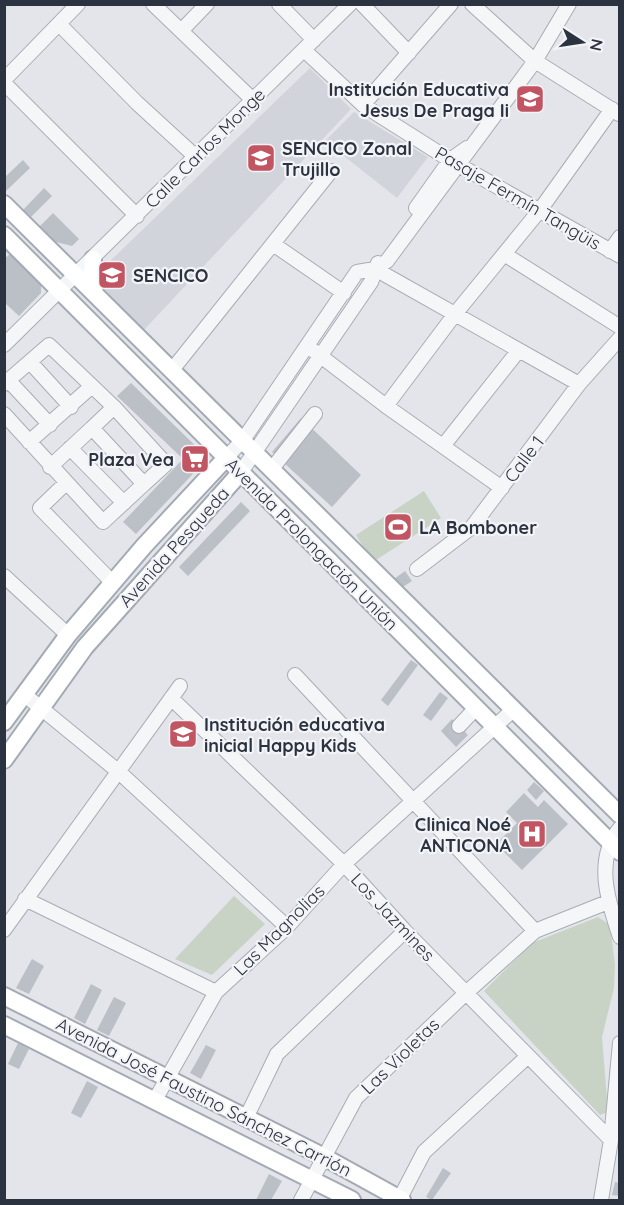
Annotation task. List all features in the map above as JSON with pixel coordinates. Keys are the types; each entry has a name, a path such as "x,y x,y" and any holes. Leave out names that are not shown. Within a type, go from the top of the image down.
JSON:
{"main road":[{"name":"Avenida Prolongación Unión","path":"4,204 620,815"},
{"name":"Avenida Prolongación Unión","path":"4,235 614,847"},
{"path":"93,259 95,294"},
{"name":"Avenida Pesqueda","path":"4,722 68,635 144,546 226,458"},
{"name":"Avenida Pesqueda","path":"4,760 85,647 241,472"},
{"path":"370,602 387,585"},
{"name":"Avenida José Faustino Sánchez Carrión","path":"4,996 324,1157 400,1200"},
{"name":"Avenida José Faustino Sánchez Carrión","path":"4,1025 352,1200"}],"street":[{"path":"78,4 59,24 10,65 4,82 137,216"},
{"path":"153,4 254,100"},
{"path":"182,30 207,4"},
{"path":"279,4 314,40"},
{"name":"Calle Carlos Monge","path":"4,345 77,276 350,4"},
{"path":"362,4 409,53"},
{"path":"363,105 451,4"},
{"path":"386,406 455,314 616,112 535,62 472,4"},
{"path":"535,62 569,4"},
{"path":"59,24 137,103 196,157"},
{"name":"Pasaje Fermín Tangüis","path":"304,50 363,105 455,162 615,254"},
{"name":"Avenida Pesqueda","path":"241,472 256,454 371,282 375,268 455,162 477,142 535,62"},
{"path":"172,370 331,171"},
{"path":"615,254 620,237"},
{"path":"273,244 344,293"},
{"path":"504,254 620,327"},
{"path":"375,268 579,384"},
{"name":"Avenida Pesqueda","path":"226,458 243,440 357,272 375,268"},
{"name":"Calle 1","path":"417,569 472,527 579,384 620,338"},
{"path":"4,414 50,467 103,522 165,464 114,407 49,345 7,383 50,425"},
{"path":"308,346 386,406 502,488"},
{"path":"443,446 519,350"},
{"path":"30,362 71,406"},
{"path":"30,442 92,386"},
{"path":"50,467 114,407"},
{"path":"271,470 315,414"},
{"path":"92,428 144,484"},
{"path":"70,448 124,502"},
{"path":"66,483 40,508 112,583"},
{"path":"144,546 159,562"},
{"path":"4,576 68,635"},
{"path":"295,675 536,931"},
{"path":"4,930 180,686"},
{"path":"25,694 119,772 286,927"},
{"name":"Los Jazmines","path":"171,698 344,864 405,931 611,1140"},
{"path":"465,738 476,708"},
{"name":"Las Magnolias","path":"155,1101 216,992 286,927 344,864 413,801 465,738 495,727 513,710"},
{"path":"620,828 605,874 608,902 620,938"},
{"path":"25,899 216,992"},
{"name":"Las Violetas","path":"301,1200 356,1098 466,993 536,931 608,902"},
{"path":"246,1118 278,1054 405,931"},
{"path":"601,1200 611,1140 620,1043"},
{"path":"400,1200 424,1152 528,1056"}],"shaded area":[{"name":"SENCICO Zonal Trujillo","path":"310,68 351,109 143,331 104,294 104,267"},
{"path":"354,112 428,157 397,198 325,141"}],"green space":[{"name":"LA Bomboner","path":"424,491 441,518 373,562 356,535"},
{"path":"234,896 265,924 212,975 175,959"},
{"path":"598,917 610,925 615,965 614,988 602,1037 608,1112 600,1115 484,991 532,943"}],"building":[{"path":"23,160 30,168 6,191 4,178"},
{"path":"44,188 52,196 31,217 23,210"},
{"path":"53,213 79,239 72,246 56,242 40,226"},
{"path":"10,254 41,285 41,293 19,316 4,302 4,259"},
{"name":"Plaza Vea","path":"131,383 208,458 136,534 123,522 183,459 117,396"},
{"path":"301,418 361,475 332,507 272,452"},
{"path":"241,502 250,511 188,576 179,567"},
{"path":"405,571 412,581 400,589 394,579"},
{"path":"411,660 418,665 388,706 381,700"},
{"path":"440,692 448,698 431,721 423,715"},
{"path":"452,719 468,735 456,747 441,731"},
{"path":"534,782 544,791 536,800 527,790"},
{"name":"Clinica Noé ANTICONA","path":"524,793 538,807 544,800 568,824 522,870 496,844 517,823 506,812"},
{"path":"32,959 44,966 29,994 16,988"},
{"path":"91,984 102,990 85,1024 74,1018"},
{"path":"114,997 126,1003 109,1036 97,1030"},
{"path":"18,1043 29,1049 19,1069 8,1064"},
{"path":"206,1045 216,1050 201,1079 190,1073"},
{"path":"87,1081 98,1087 81,1118 71,1113"},
{"path":"443,1168 451,1173 432,1200 426,1197"},
{"path":"269,1174 282,1181 271,1200 256,1200"},
{"path":"615,1182 620,1183 620,1196 612,1195"}],"tunnel":[{"path":"459,726 455,730 464,739"}],"place":[{"name":"Institución Educativa Jesus De Praga Ii","path":"530,99"},
{"name":"SENCICO Zonal Trujillo","path":"261,158"},
{"name":"SENCICO","path":"112,275"},
{"name":"Plaza Vea","path":"195,459"},
{"name":"LA Bomboner","path":"398,527"},
{"name":"Institución educativa inicial Happy Kids","path":"183,734"},
{"name":"Clinica Noé ANTICONA","path":"532,834"}]}
